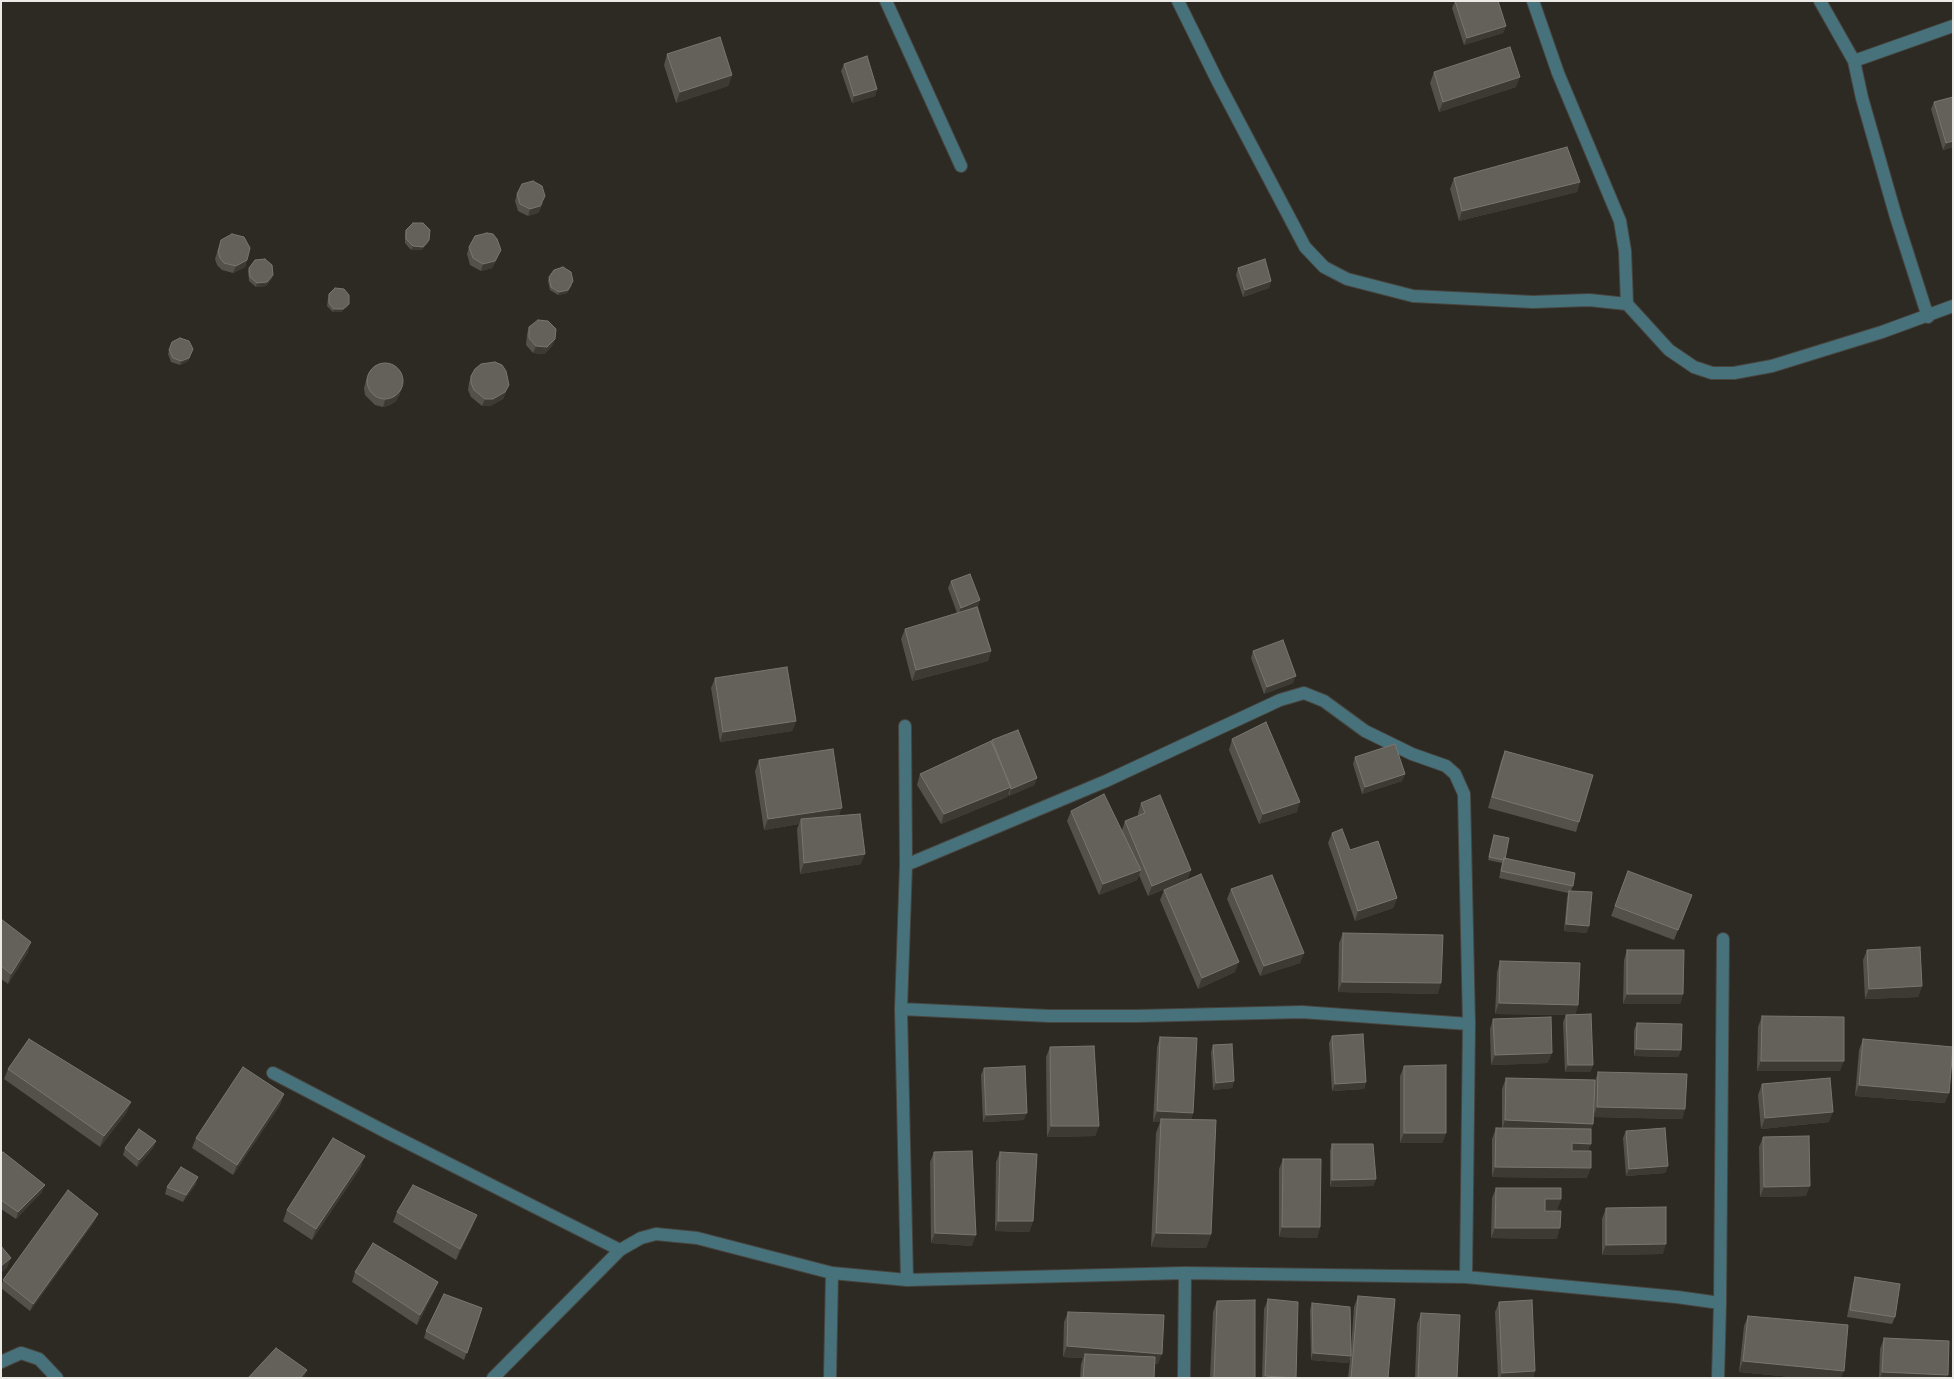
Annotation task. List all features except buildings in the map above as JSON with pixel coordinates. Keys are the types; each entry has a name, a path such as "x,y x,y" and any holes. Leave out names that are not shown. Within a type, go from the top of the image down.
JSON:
{"street":[{"path":"886,1 961,166"},
{"path":"1178,1 1218,82 1305,247 1324,267 1347,279 1413,296 1533,302 1589,300 1628,304"},
{"path":"1533,1 1558,73 1620,221 1625,251 1628,304 1669,350 1694,367 1712,373 1734,373 1772,366 1928,317 1953,306"},
{"path":"1820,1 1854,61 1867,116 1896,217 1928,317"},
{"path":"1854,61 1953,26"},
{"path":"906,865 1106,781 1280,700 1304,693 1324,701 1365,731 1412,754 1446,766 1455,774 1464,794 1469,1024 1466,1277"},
{"path":"905,726 906,865 901,1009 907,1280"},
{"path":"1718,1378 1723,939"},
{"path":"901,1009 1049,1016 1302,1012 1469,1024"},
{"path":"273,1073 620,1250"},
{"path":"493,1378 620,1250 641,1238 656,1234 697,1238 832,1273 907,1280 1185,1273 1466,1277 1677,1297 1720,1303"},
{"path":"830,1378 832,1273"},
{"path":"1184,1378 1185,1273"},
{"path":"1,1362 21,1353 39,1360 57,1378"}]}
